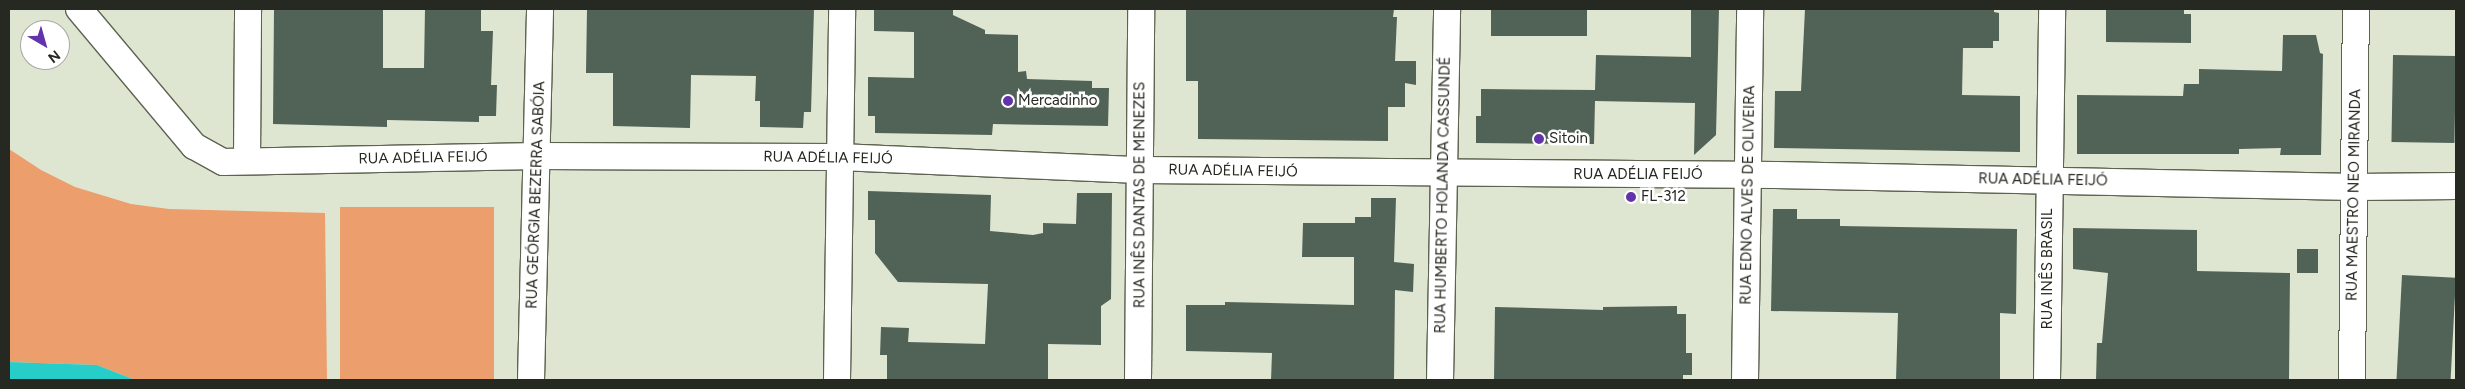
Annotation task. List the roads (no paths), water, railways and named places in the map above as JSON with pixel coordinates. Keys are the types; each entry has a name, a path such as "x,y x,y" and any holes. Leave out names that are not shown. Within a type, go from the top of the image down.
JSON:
{"street":[{"name":"RUA ADÉLIA FEIJÓ","path":"79,9 194,146 214,160 538,156 839,157 1140,170 1444,174 1748,174 2355,186 2456,186"},
{"path":"247,161 248,9"},
{"name":"RUA GEÓRGIA BEZERRA SABÓIA","path":"531,380 538,156 540,9"},
{"path":"837,380 842,9"},
{"name":"RUA INÊS DANTAS DE MENEZES","path":"1138,380 1141,9"},
{"name":"RUA HUMBERTO HOLANDA CASSUNDÉ","path":"1440,380 1447,9"},
{"name":"RUA EDNO ALVES DE OLIVEIRA","path":"1745,380 1750,9"},
{"name":"RUA INÊS BRASIL","path":"2047,380 2052,9"},
{"name":"RUA MAESTRO NEO MIRANDA","path":"2352,380 2356,9"}],"water":[{"path":"9,362 97,365 135,380 9,380"}],"place":[{"name":"Mercadinho","path":"1008,101"},
{"name":"Sitoin","path":"1539,139"},
{"name":"FL-312","path":"1631,197"}]}
